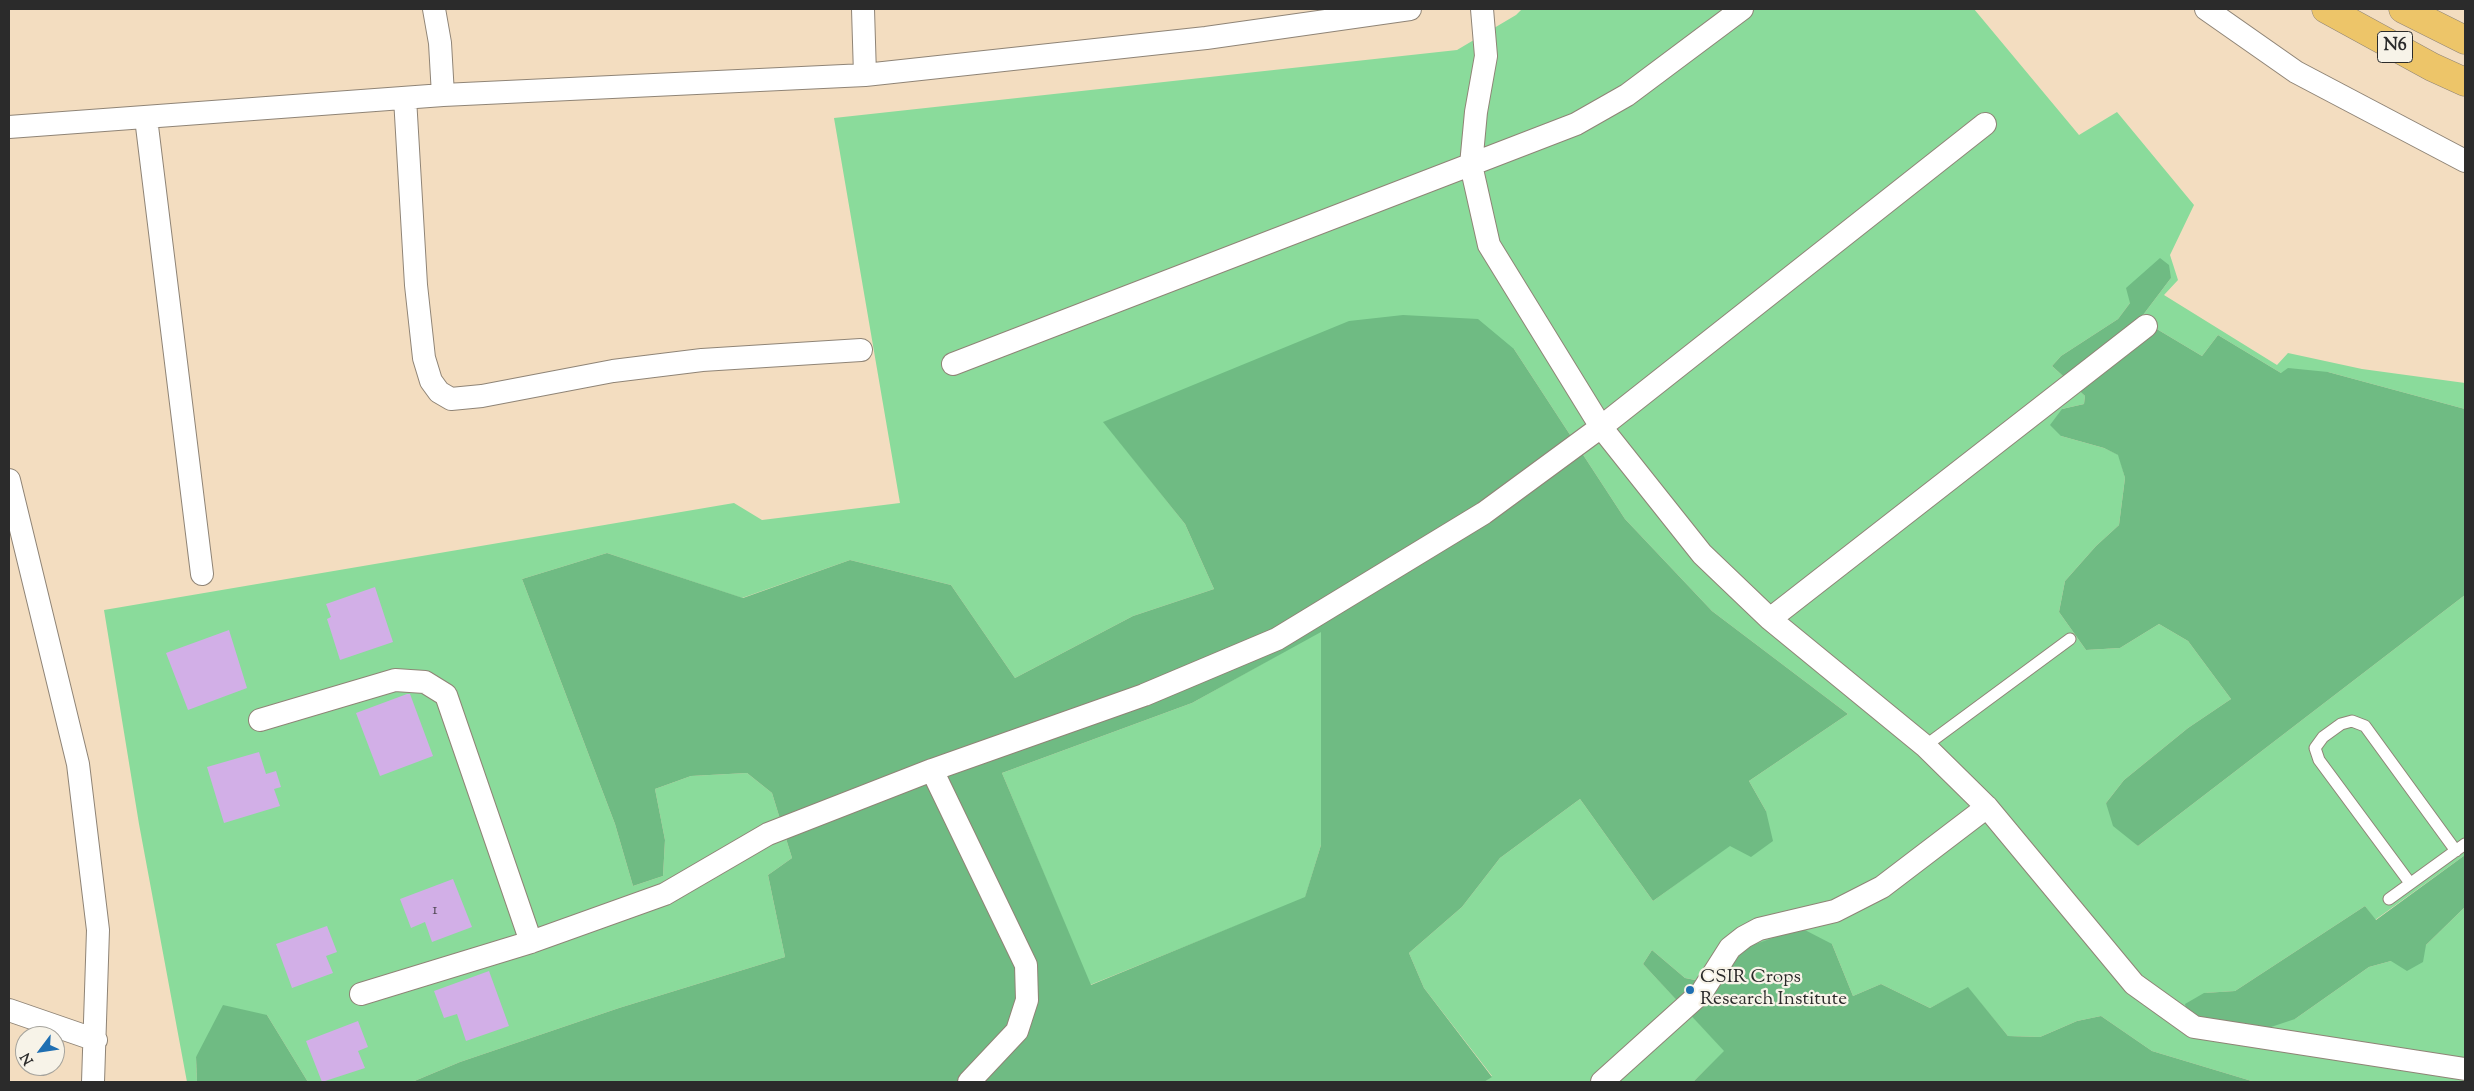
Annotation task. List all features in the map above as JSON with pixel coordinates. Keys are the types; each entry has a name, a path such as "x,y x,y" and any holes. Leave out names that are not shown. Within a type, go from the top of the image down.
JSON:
{"highway":[{"name":"N6","path":"2326,9 2432,67 2465,82"},
{"name":"N6","path":"2403,9 2465,40"}],"street":[{"path":"434,9 440,43 443,95"},
{"path":"862,9 865,75"},
{"path":"9,126 146,118 443,95 865,75 1206,38 1410,9"},
{"path":"1482,9 1486,56 1476,112 1471,164 1489,244 1602,427 1702,554 1770,619 1925,746 1987,807 2134,984 2194,1027 2465,1069"},
{"path":"953,364 1576,124 1627,95 1742,9"},
{"path":"2206,9 2296,72 2465,161"},
{"path":"405,98 416,285 424,358 431,381 439,392 451,399 482,396 613,370 702,360 861,350"},
{"path":"146,118 202,574"},
{"path":"361,994 531,942 665,894 768,834 932,770 1144,694 1277,639 1484,514 1602,427 1985,124"},
{"path":"1770,619 2146,326"},
{"path":"9,480 78,764 98,930 96,1040 93,1082"},
{"path":"260,720 395,680 425,682 446,695 531,942"},
{"path":"932,770 1026,965 1027,1000 1016,1031 968,1082"},
{"path":"1602,1082 1702,992 1730,948 1744,937 1759,929 1835,911 1882,887 1987,807"},
{"path":"9,1010 96,1040"}],"lane":[{"path":"1925,746 2070,639"},
{"path":"2388,899 2461,848 2365,726 2352,721 2341,724 2323,737 2315,748 2319,760 2410,883"}],"green space":[{"path":"1522,9 1974,9 2079,135 2117,112 2194,205 2170,255 2178,280 2164,295 2277,365 2288,353 2362,369 2465,383 2465,409 2328,372 2281,373 2218,335 2202,356 2140,319 2171,278 2130,303 2118,319 2061,356 2052,366 2085,396 2084,404 2062,409 2061,436 2104,448 2119,455 2125,478 2119,525 2096,546 2065,581 2059,612 2086,650 2120,648 2159,624 2188,641 2231,699 2188,728 2124,780 2106,803 2138,846 2465,595 2465,855 2375,920 2365,906 2235,991 2205,993 2295,1019 2369,967 2391,961 2426,945 2465,907 2465,1082 2255,1082 2152,1051 2101,1016 2077,1021 2040,1037 2008,1036 1968,988 1930,1008 1881,984 1853,996 1832,944 1716,984 1685,978 1652,950 1643,964 1725,1051 1693,1082 1484,1082 1492,1076 1424,988 1409,953 1462,907 1500,858 1580,799 1653,901 1730,845 1766,811 1749,781 1848,714 1712,611 1625,519 1514,349 1104,422 1185,524 1214,589 1133,616 1015,678 951,585 850,560 742,598 607,553 522,579 615,824 633,886 663,876 665,840 655,789 691,776 747,773 772,793 792,858 768,875 785,957 619,1008 460,1062 412,1082 308,1082 267,1015 196,1057 197,1082 187,1082 139,824 104,610 734,503 762,520 900,503 834,118 1457,50 1516,15"},
{"path":"2160,258 2169,265 2171,278 2140,319 2202,356 2218,335 2281,373 2288,368 2328,372 2465,409 2465,595 2138,846 2113,826 2106,803 2124,780 2188,728 2231,699 2188,641 2159,624 2120,648 2086,650 2059,612 2065,581 2096,546 2119,525 2125,478 2118,455 2104,448 2061,436 2050,425 2062,409 2084,404 2085,396 2052,366 2061,356 2118,319 2130,303 2126,288"},
{"path":"1403,315 1478,319 1514,349 1625,519 1712,611 1848,714 1749,781 1766,811 1773,841 1751,857 1730,846 1653,901 1580,799 1500,858 1462,907 1409,953 1424,988 1492,1077 1484,1082 412,1082 460,1062 619,1008 785,957 768,875 792,858 772,793 747,773 691,776 655,789 665,840 663,876 633,886 615,824 522,579 607,553 743,598 850,560 951,585 1015,678 1133,616 1214,589 1185,524 1103,422 1349,321","holes":["1321,632 1321,845 1305,897 1091,985 1002,773 1192,703"]},
{"path":"1321,631 1321,845 1305,898 1090,985 1002,773 1192,703"},
{"path":"2465,855 2465,907 2426,945 2423,962 2407,971 2391,961 2369,967 2295,1019 2259,1031 2187,1014 2185,1004 2204,993 2235,991 2365,906 2376,920"},
{"path":"1801,928 1832,944 1853,996 1881,984 1930,1008 1968,987 2008,1036 2040,1037 2077,1021 2101,1016 2152,1051 2255,1082 1693,1082 1724,1051 1643,964 1652,950 1685,978 1715,984 1747,947"},
{"path":"223,1005 267,1015 308,1082 197,1082 196,1057"}],"building":[{"path":"375,587 393,642 340,660 327,619 331,617 326,604"},
{"path":"229,630 247,688 188,710 166,653"},
{"path":"410,694 433,756 380,776 356,713"},
{"path":"259,752 266,774 276,771 281,787 274,789 280,806 224,823 207,767"},
{"path":"453,879 472,927 432,942 425,922 411,928 400,899"},
{"path":"327,926 337,952 326,956 333,973 292,988 276,944"},
{"path":"489,971 509,1026 466,1041 457,1014 444,1018 434,991"},
{"path":"358,1021 368,1047 358,1051 365,1068 322,1082 306,1041"}],"place":[{"name":"CSIR Crops Research Institute","path":"1690,990"}]}
